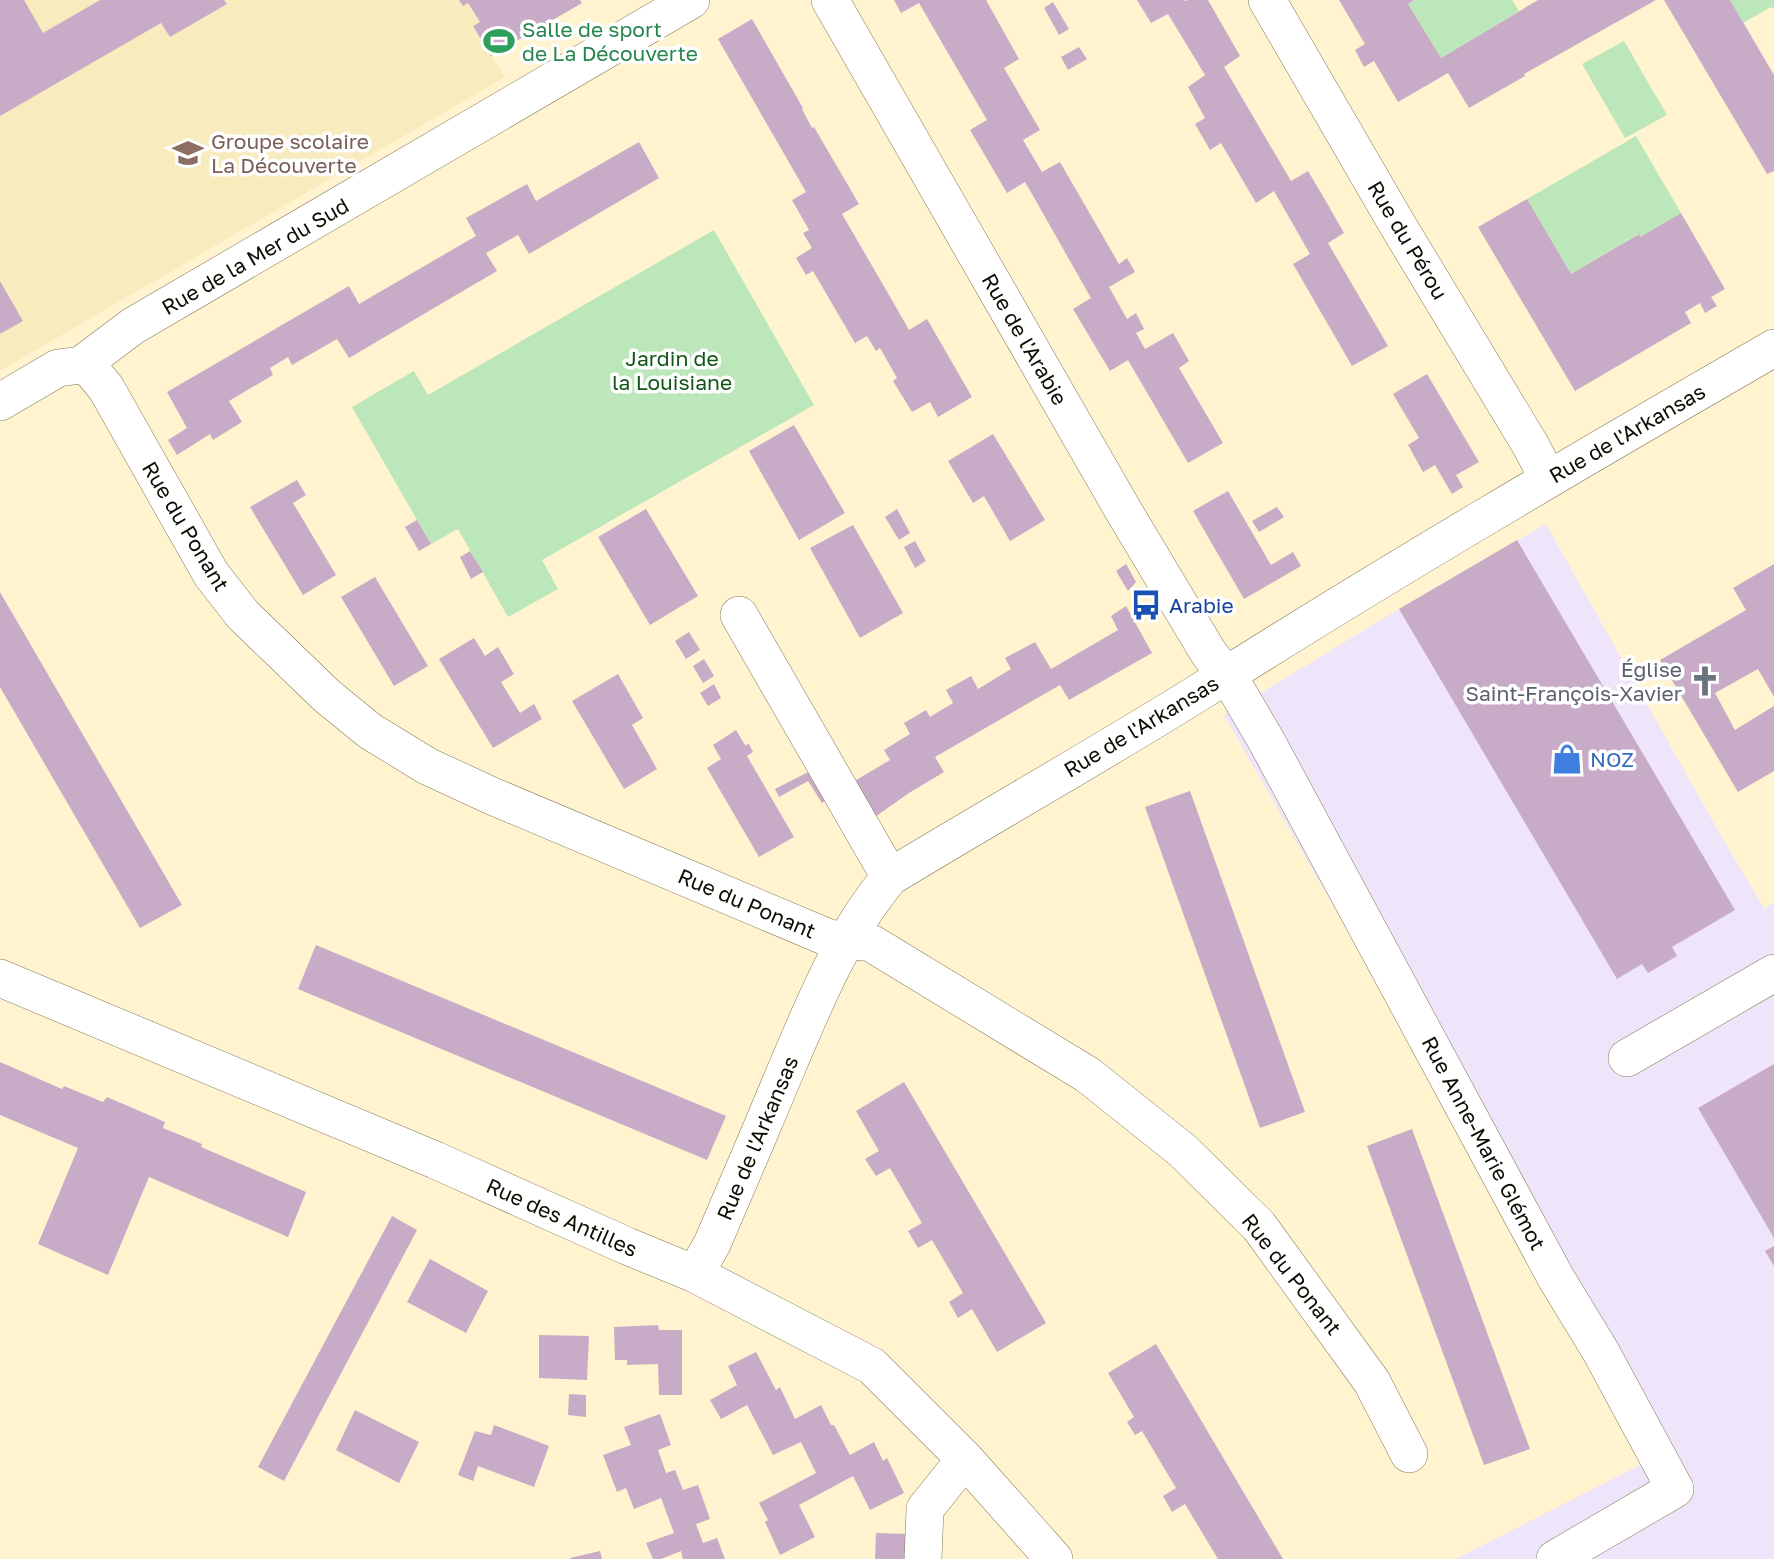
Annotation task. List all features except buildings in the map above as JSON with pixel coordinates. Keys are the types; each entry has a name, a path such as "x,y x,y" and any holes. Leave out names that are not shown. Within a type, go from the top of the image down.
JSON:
{"street":[{"name":"Rue de la Mer du Sud","path":"0,402 58,368 81,365 133,326 691,0"},
{"name":"Rue de l'Arabie","path":"831,0 1123,510 1208,652 1226,674"},
{"name":"Rue du Pérou","path":"1267,0 1397,224 1531,446 1541,465 1544,482"},
{"name":"Rue de l'Arkansas","path":"695,1274 712,1244 820,990 872,898 890,877 1544,482 1774,348"},
{"name":"Rue du Ponant","path":"81,365 91,370 106,388 211,574 243,615 327,696 370,731 427,766 492,796 829,938 871,943 1088,1075 1182,1150 1259,1226 1372,1382 1409,1454"},
{"path":"739,615 890,877"},
{"name":"Rue Anne-Marie Glémot","path":"1226,674 1267,742 1556,1278 1607,1363 1675,1489 1555,1559"},
{"path":"1627,1058 1774,973"},
{"name":"Rue des Antilles","path":"0,978 435,1160 695,1274 872,1366 965,1459 1054,1559"},
{"path":"923,1559 925,1509 965,1459"}],"shaded area":[{"name":"Groupe scolaire La Découverte","path":"0,0 459,0 468,3 480,22 473,26 505,77 0,371"},
{"path":"1546,524 1764,908 1774,903 1774,1559 1455,1559 1650,1460 1224,715"}],"green space":[{"path":"1413,0 1512,0 1519,11 1441,58 1408,4"},
{"path":"1730,0 1774,0 1774,9 1771,7 1743,23"},
{"path":"1624,41 1667,115 1625,138 1582,64"},
{"path":"1636,136 1681,213 1640,237 1638,234 1571,274 1527,199"},
{"name":"Jardin de la Louisiane","path":"714,230 814,405 542,560 558,589 508,617 458,529 431,544 352,407 414,371 428,395"}],"place":[{"name":"Salle de sport de La Découverte","path":"499,41"},
{"name":"Groupe scolaire La Découverte","path":"188,153"},
{"name":"Arabie","path":"1146,605"},
{"name":"Église Saint-François-Xavier","path":"1705,681"},
{"name":"NOZ","path":"1567,759"}]}
